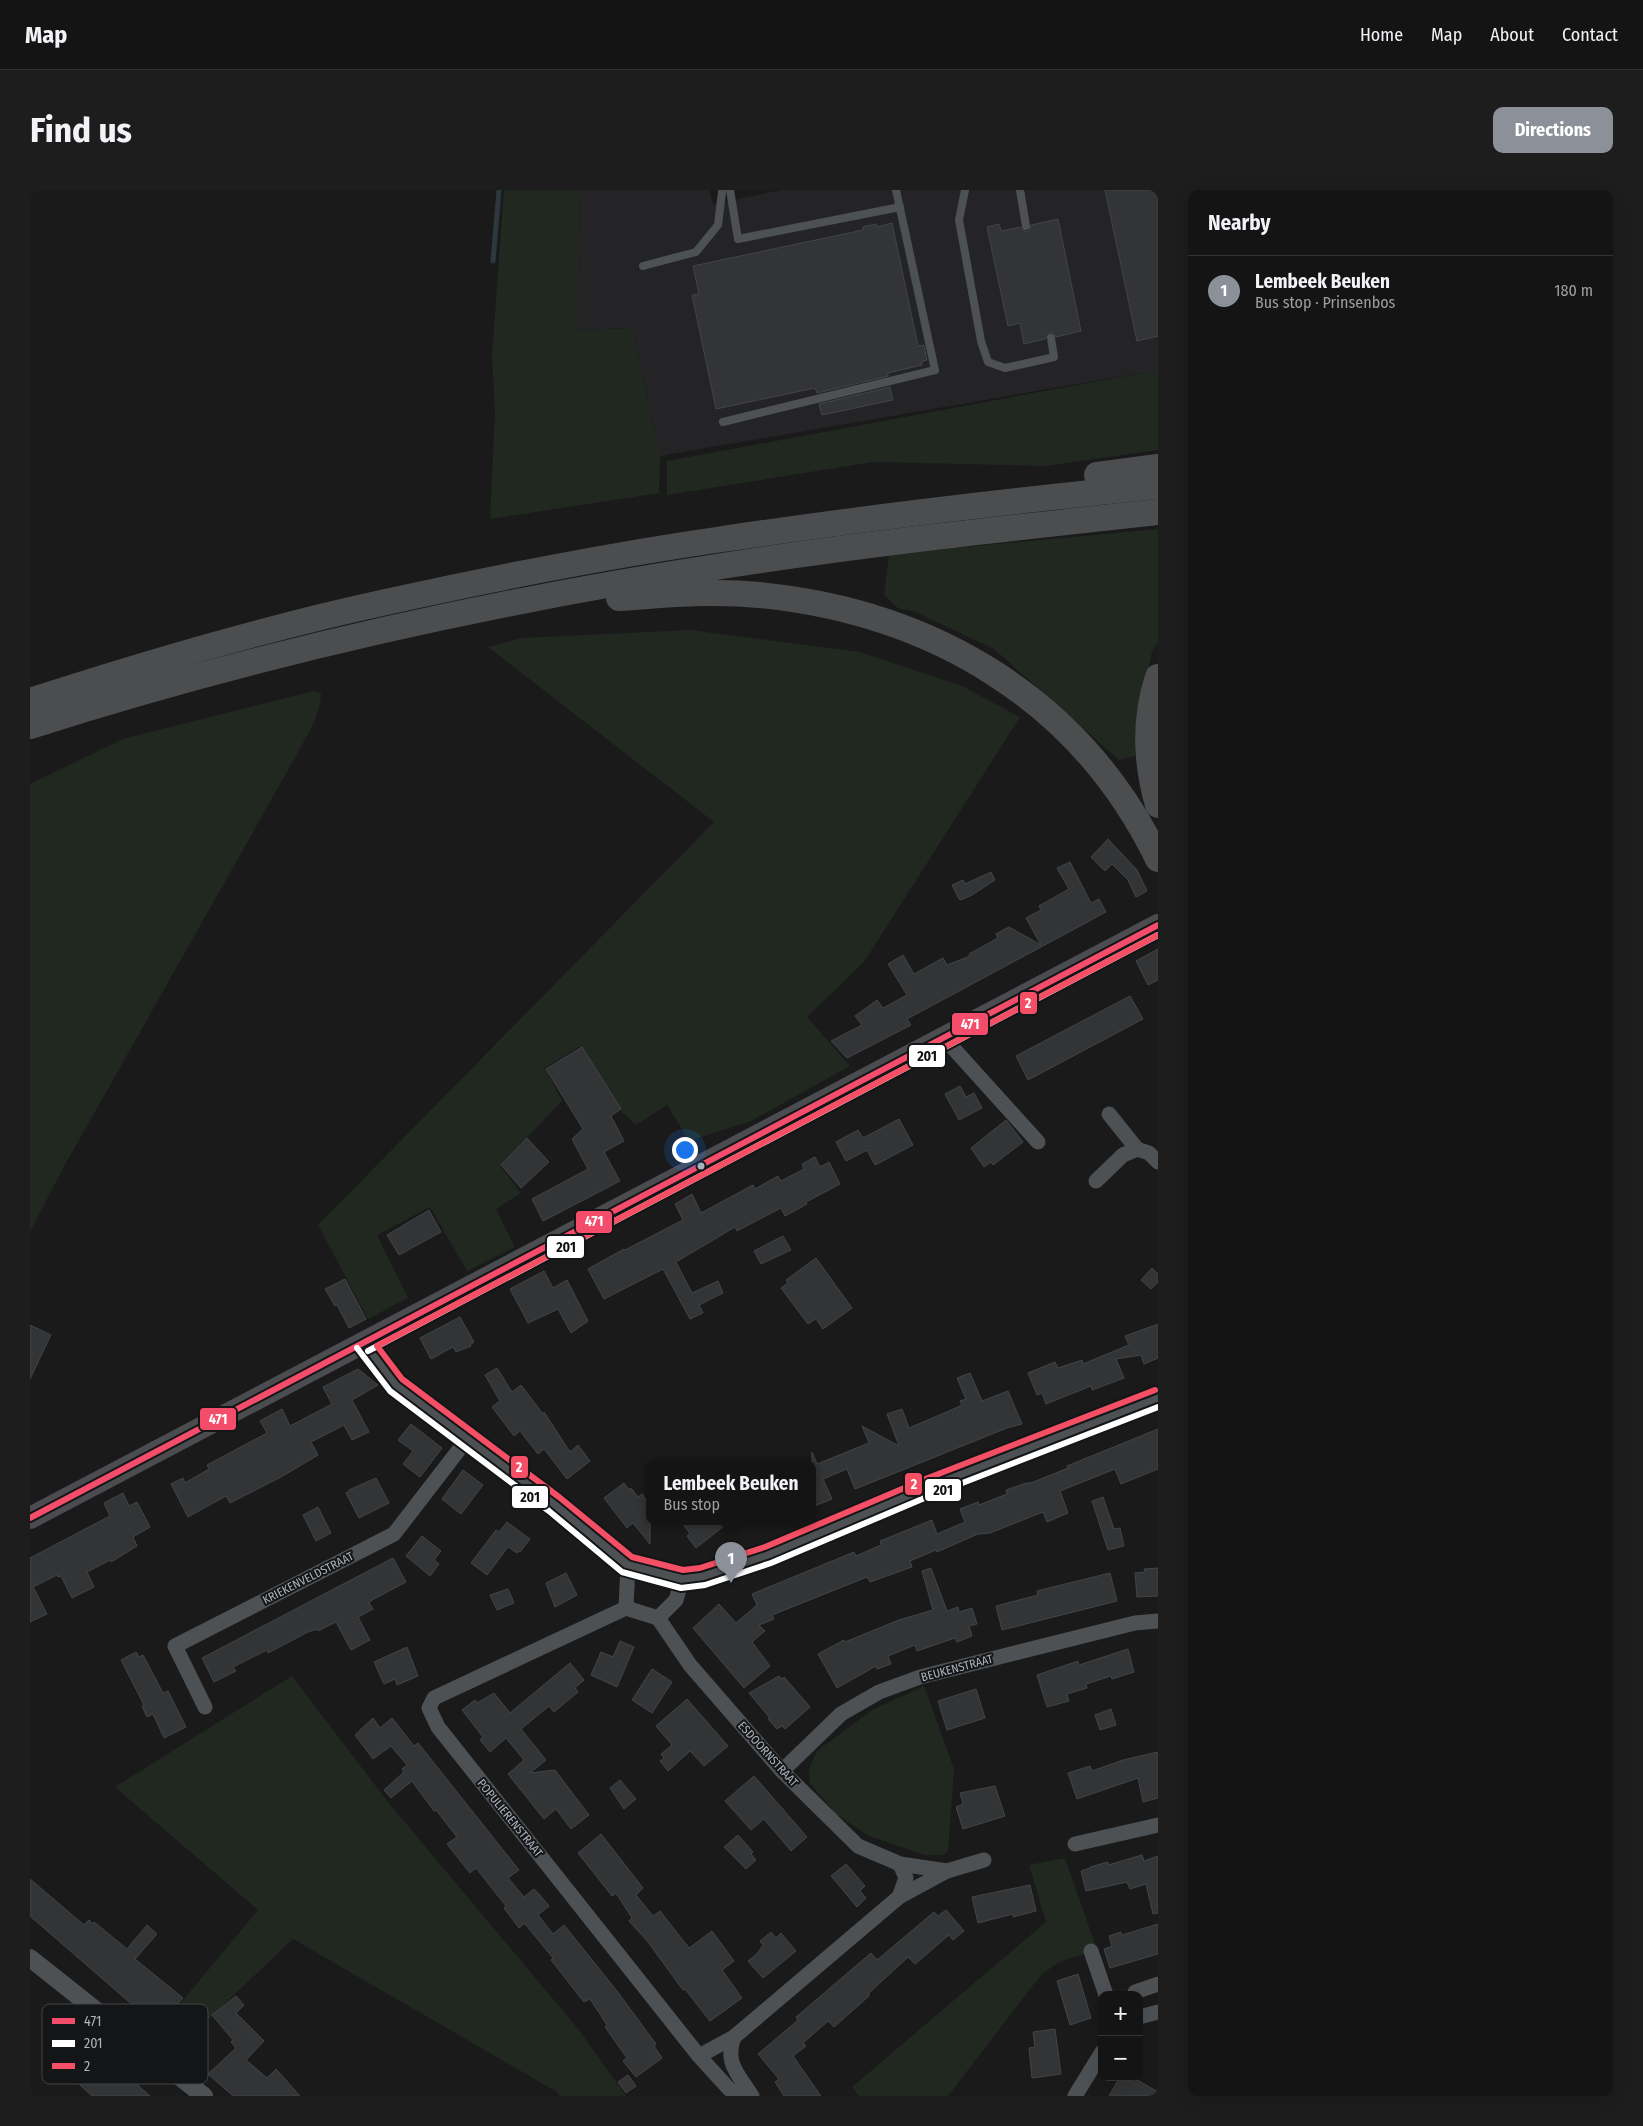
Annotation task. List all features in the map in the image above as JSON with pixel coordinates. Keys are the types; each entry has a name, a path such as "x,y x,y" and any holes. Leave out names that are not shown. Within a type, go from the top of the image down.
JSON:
{"highway":[{"path":"1041,498 1073,478 1158,467"},
{"path":"30,701 120,672 236,639 385,602 542,570 713,540 1041,498 1158,486"},
{"path":"30,726 127,695 242,664 389,628 563,593 721,566 854,547 1158,512"},
{"path":"563,593 619,598 692,594 757,595 815,603 859,614 914,632 959,652 994,672 1040,705 1077,740 1114,784 1143,829 1158,859"},
{"path":"1158,677 1148,722 1148,756 1152,786 1158,805"}],"main road":[{"path":"30,1518 1158,925"}],"street":[{"path":"944,1038 1038,1142"},
{"path":"1109,1114 1137,1148 1149,1153 1158,1162"},
{"path":"1096,1181 1123,1156 1137,1148"},
{"path":"364,1343 396,1384 554,1504 628,1565 682,1579 702,1577 768,1554 931,1486 1158,1398"},
{"name":"KRIEKENVELDSTRAAT","path":"205,1707 175,1646 394,1534 468,1438"},
{"path":"628,1565 626,1608 658,1618 676,1600 682,1579"},
{"name":"POPULIERENSTRAAT","path":"626,1608 434,1698 429,1708 438,1727 700,2056 729,2089 740,2096"},
{"name":"ESDOORNSTRAAT","path":"658,1618 690,1665 782,1771 858,1846 900,1864 947,1871"},
{"name":"BEUKENSTRAAT","path":"782,1771 841,1714 879,1692 920,1678 1030,1649 1135,1623 1158,1621"},
{"path":"1075,1844 1158,1825"},
{"name":"ESDOORNSTRAAT","path":"700,2056 734,2037 899,1897 947,1871 984,1860"},
{"path":"899,1897 906,1878 900,1864"},
{"path":"1091,1952 1105,1991"},
{"path":"30,1958 88,2004"},
{"path":"1138,1991 1158,1984"},
{"path":"1143,2016 1158,2012"},
{"path":"734,2037 730,2048 730,2060 752,2096"},
{"path":"1075,2096 1098,2059"},
{"path":"189,2084 204,2096"}],"lane":[{"path":"723,422 935,370 896,190"},
{"path":"965,190 959,220 981,340 988,362 1004,368 1050,358 1054,356 1055,352 1051,338"},
{"path":"1020,190 1026,226"},
{"path":"726,191 738,239 900,207"},
{"path":"643,266 696,252 718,225 726,191"}],"shaded area":[{"path":"504,190 580,190 577,330 632,328 660,456 659,493 490,519 495,413 492,356"},
{"path":"580,190 709,190 713,204 782,190 1158,190 1158,370 660,456 632,328 577,330"},
{"path":"1158,370 1158,450 1045,466 873,462 667,495 667,461"},
{"path":"1158,529 1158,642 1152,651 1138,727 1135,756 1119,760 994,649 913,611 899,609 884,595 889,554"},
{"path":"690,630 860,652 962,686 1020,717 864,962 807,1017 850,1066 751,1121 689,1141 667,1105 636,1125 620,1110 580,1046 545,1068 562,1101 500,1166 521,1193 496,1209 515,1247 467,1271 430,1207 377,1235 408,1298 368,1319 318,1225 714,822 488,647 522,638"},
{"path":"314,691 321,693 321,700 308,734 61,1172 30,1232 30,784 123,739"},
{"path":"292,1676 388,1802 579,2030 626,2096 560,2096 557,2092 293,1939 208,2020 208,2004 180,2004 258,1910 115,1787"},
{"path":"924,1686 954,1769 948,1851 943,1855 925,1855 869,1836 836,1814 810,1783 809,1769 817,1751 872,1710"},
{"path":"1065,1858 1097,1950 1059,1962 1041,1975 948,2096 859,2096 852,2087 1046,1922 1029,1865"}],"building":[{"path":"1105,190 1158,190 1158,336 1137,341"},
{"path":"1058,219 1081,331 1056,337 1053,333 1050,333 1045,339 1024,344 1020,323 1008,326 987,227 999,224 1001,231 1020,227 1026,232 1030,230 1031,225"},
{"path":"892,223 918,346 924,345 927,360 921,362 922,365 888,373 888,376 817,393 815,388 716,409 692,295 699,294 693,266 863,230 863,227 876,224 877,227"},
{"path":"890,387 893,400 822,415 819,404"},
{"path":"1108,839 1137,870 1147,891 1136,897 1128,880 1112,864 1105,871 1091,857"},
{"path":"1070,862 1091,903 1099,899 1106,912 907,1019 911,1025 847,1058 831,1041 862,1025 855,1016 877,1000 883,1008 907,995 888,964 903,955 914,974 943,958 947,965 970,956 969,954 998,938 996,934 1009,927 1041,945 1026,918 1041,910 1039,906 1069,889 1057,868"},
{"path":"991,872 995,880 972,895 961,900 959,899 952,885 963,880 965,884"},
{"path":"1158,949 1158,980 1148,985 1136,961"},
{"path":"1130,996 1143,1019 1028,1080 1016,1056"},
{"path":"582,1047 621,1109 611,1116 624,1141 604,1152 620,1181 543,1221 532,1199 588,1169 572,1139 583,1129 546,1069"},
{"path":"960,1086 966,1097 974,1093 982,1108 959,1120 945,1094"},
{"path":"899,1119 913,1145 875,1165 867,1150 846,1161 836,1142 858,1130 863,1138"},
{"path":"1006,1120 1023,1142 993,1165 991,1162 984,1167 971,1148"},
{"path":"527,1138 549,1162 521,1188 501,1165"},
{"path":"815,1157 820,1167 829,1162 840,1184 806,1202 807,1204 785,1216 781,1208 737,1231 735,1227 676,1262 692,1293 718,1281 723,1293 699,1305 703,1313 690,1319 663,1269 604,1299 588,1269 683,1220 675,1204 692,1194 701,1213 753,1185 755,1189 778,1176 781,1181 804,1169 802,1164"},
{"path":"429,1210 441,1232 399,1255 387,1235"},
{"path":"783,1236 791,1250 761,1264 754,1251"},
{"path":"816,1258 852,1308 823,1329 816,1319 808,1324 781,1288 788,1283 786,1280"},
{"path":"1152,1268 1158,1274 1158,1282 1151,1289 1141,1280"},
{"path":"544,1271 553,1288 567,1280 588,1321 571,1333 558,1309 528,1323 510,1289"},
{"path":"345,1279 366,1319 349,1328 337,1305 335,1306 325,1289"},
{"path":"460,1317 474,1342 471,1346 456,1352 453,1347 431,1359 420,1338"},
{"path":"1158,1324 1158,1358 1144,1364 1141,1355 1116,1359 1124,1378 1092,1390 1091,1386 1046,1404 1042,1393 1037,1395 1028,1373 1055,1362 1058,1368 1082,1360 1083,1364 1129,1345 1125,1336"},
{"path":"30,1325 51,1335 30,1379"},
{"path":"497,1368 512,1392 521,1385 543,1414 544,1412 570,1452 578,1445 590,1461 567,1479 544,1449 538,1454 520,1431 514,1436 492,1407 500,1401 485,1375"},
{"path":"358,1369 378,1385 352,1400 369,1432 352,1440 344,1425 311,1442 318,1455 281,1477 230,1503 226,1496 188,1517 171,1484 183,1478 185,1483 209,1469 207,1465 267,1433 260,1421 282,1409 290,1426 332,1404 323,1387"},
{"path":"970,1373 982,1401 1008,1391 1022,1424 1007,1428 855,1489 847,1469 823,1479 832,1499 816,1505 816,1462 817,1464 869,1443 862,1426 899,1446 887,1414 902,1409 909,1428 962,1405 960,1401 966,1399 957,1378"},
{"path":"411,1424 442,1448 420,1477 403,1464 413,1451 398,1440"},
{"path":"1158,1429 1158,1469 1121,1484 1115,1469 1060,1491 1068,1513 1047,1522 1043,1512 990,1533 978,1534 937,1552 936,1550 910,1561 912,1567 870,1582 867,1577 772,1615 774,1619 759,1625 765,1631 752,1642 770,1666 744,1688 693,1628 719,1604 736,1623 757,1605 752,1594 854,1552 856,1556 881,1545 880,1541 932,1520 937,1534 965,1522 960,1509 978,1502 979,1505 1007,1494 1006,1490 1031,1483 1068,1468 1067,1466"},
{"path":"463,1470 483,1485 461,1514 442,1499"},
{"path":"376,1478 389,1503 359,1518 346,1493"},
{"path":"624,1483 638,1497 642,1494 646,1500 646,1525 650,1525 650,1544 633,1523 627,1528 604,1498"},
{"path":"123,1493 129,1506 137,1502 150,1527 133,1537 137,1546 111,1562 110,1560 87,1572 94,1587 72,1598 61,1576 58,1577 57,1575 33,1587 47,1614 30,1622 30,1558 110,1516 104,1503"},
{"path":"1103,1497 1114,1529 1120,1528 1124,1546 1108,1550 1092,1501"},
{"path":"318,1507 331,1533 316,1541 303,1515"},
{"path":"507,1522 530,1539 520,1552 518,1551 517,1553 508,1547 487,1575 471,1563 496,1530 499,1532"},
{"path":"683,1525 725,1525 696,1548 687,1536 690,1533"},
{"path":"422,1536 441,1551 434,1560 439,1564 430,1576 406,1556"},
{"path":"393,1558 406,1582 372,1600 369,1603 373,1609 358,1617 370,1640 351,1650 336,1622 318,1631 317,1629 308,1632 268,1653 267,1650 233,1667 236,1671 214,1682 202,1658"},
{"path":"931,1568 947,1611 958,1607 959,1612 972,1608 977,1624 969,1626 972,1636 957,1642 955,1638 917,1651 915,1645 888,1656 891,1664 877,1669 876,1666 837,1688 818,1654 844,1640 845,1642 899,1620 933,1610 922,1571"},
{"path":"1158,1568 1158,1596 1137,1597 1135,1573 1145,1572 1144,1569"},
{"path":"566,1573 577,1595 555,1607 546,1583"},
{"path":"1110,1573 1117,1601 1002,1630 996,1606 1038,1595 1037,1591"},
{"path":"508,1589 514,1603 497,1610 490,1595"},
{"path":"620,1641 634,1647 617,1687 591,1675 601,1652 613,1657"},
{"path":"407,1647 418,1676 397,1685 395,1679 384,1684 374,1662"},
{"path":"1128,1649 1134,1672 1112,1679 1111,1676 1086,1684 1087,1688 1067,1694 1069,1701 1047,1707 1037,1675 1078,1661 1079,1665"},
{"path":"136,1652 139,1657 143,1655 163,1693 168,1691 186,1727 164,1738 153,1714 147,1717 142,1706 144,1705 121,1660"},
{"path":"570,1663 584,1680 575,1688 578,1692 554,1712 549,1706 521,1729 546,1760 530,1773 555,1770 589,1815 571,1829 556,1809 544,1819 508,1774 524,1760 506,1738 490,1752 480,1740 483,1737 462,1710 475,1700 477,1703 494,1693 510,1713"},
{"path":"652,1669 672,1682 652,1713 632,1700"},
{"path":"779,1676 782,1679 784,1677 810,1707 785,1729 782,1726 777,1729 749,1693"},
{"path":"976,1689 985,1718 947,1730 938,1701"},
{"path":"687,1699 728,1746 704,1766 690,1751 668,1771 660,1761 664,1758 661,1754 672,1745 656,1726"},
{"path":"1111,1709 1116,1725 1100,1730 1095,1715"},
{"path":"373,1718 380,1728 392,1718 414,1746 418,1743 519,1870 508,1878 524,1897 534,1889 539,1894 549,1906 538,1915 553,1934 564,1925 617,1991 656,2044 654,2046 662,2058 636,2077 623,2061 627,2058 605,2027 607,2025 590,1999 584,2002 525,1923 519,1928 504,1908 506,1906 476,1868 470,1873 447,1844 457,1837 436,1810 434,1811 412,1781 391,1798 384,1790 404,1772 402,1769 407,1765 391,1746 373,1759 355,1735"},
{"path":"1158,1752 1158,1798 1143,1802 1138,1778 1077,1799 1068,1773 1090,1766 1092,1771 1123,1760"},
{"path":"754,1776 807,1837 791,1851 764,1819 751,1830 725,1801"},
{"path":"620,1780 636,1799 624,1809 610,1788"},
{"path":"995,1786 1005,1816 963,1829 956,1807 963,1804 960,1793"},
{"path":"601,1834 643,1888 636,1895 653,1916 660,1911 689,1948 712,1931 734,1961 722,1970 742,1998 710,2021 685,1989 683,1990 648,1942 629,1921 632,1918 616,1893 612,1896 578,1853"},
{"path":"738,1835 753,1852 751,1854 756,1860 746,1869 724,1847"},
{"path":"1142,1855 1144,1861 1158,1856 1158,1913 1153,1914 1146,1884 1130,1889 1127,1882 1086,1891 1081,1871 1108,1862 1108,1865"},
{"path":"846,1864 865,1886 860,1891 866,1898 857,1907 831,1876"},
{"path":"30,1879 84,1925 89,1920 93,1924 94,1922 127,1949 147,1925 157,1934 135,1959 183,1998 178,2004 131,2004 30,1916"},
{"path":"1030,1885 1036,1911 1013,1917 1013,1914 978,1923 972,1897"},
{"path":"946,1910 964,1931 953,1940 949,1935 915,1964 908,1957 869,1993 869,1996 834,2027 828,2021 803,2043 806,2046 793,2056 821,2096 784,2096 775,2082 779,2079 758,2054 798,2020 796,2017 871,1953 877,1960 934,1912 938,1916"},
{"path":"1158,1924 1158,1954 1110,1968 1104,1949 1112,1946 1109,1936 1121,1932 1122,1935"},
{"path":"771,1932 776,1938 781,1933 796,1951 763,1978 748,1961 757,1954 763,1945 760,1941"},
{"path":"1078,1974 1091,2018 1070,2025 1057,1981"},
{"path":"236,1996 244,2005 236,2013 264,2041 246,2060 267,2078 276,2069 300,2096 233,2096 208,2074 236,2048 231,2042 233,2040 212,2015"},
{"path":"1055,2029 1061,2074 1032,2078 1029,2048 1035,2047 1033,2032"},
{"path":"628,2075 636,2086 626,2093 618,2082"},
{"path":"1118,2081 1139,2081 1158,2092 1158,2096 1109,2096"},
{"path":"79,2084 137,2084 150,2096 92,2096"}],"waterway":[{"path":"493,261 499,190"}],"transit line":[{"name":"471","path":"30,1518 1158,925"},
{"name":"201","path":"368,1351 1158,935"},
{"name":"2","path":"1155,1390 928,1478 765,1547 700,1568 683,1570 632,1557 559,1497 402,1379 377,1346 1158,935"},
{"name":"201","path":"357,1348 390,1391 549,1511 622,1572 681,1588 705,1585 771,1563 934,1494 1158,1407"}],"place":[{"name":"Lembeek Beuken","path":"731,1583"}]}
